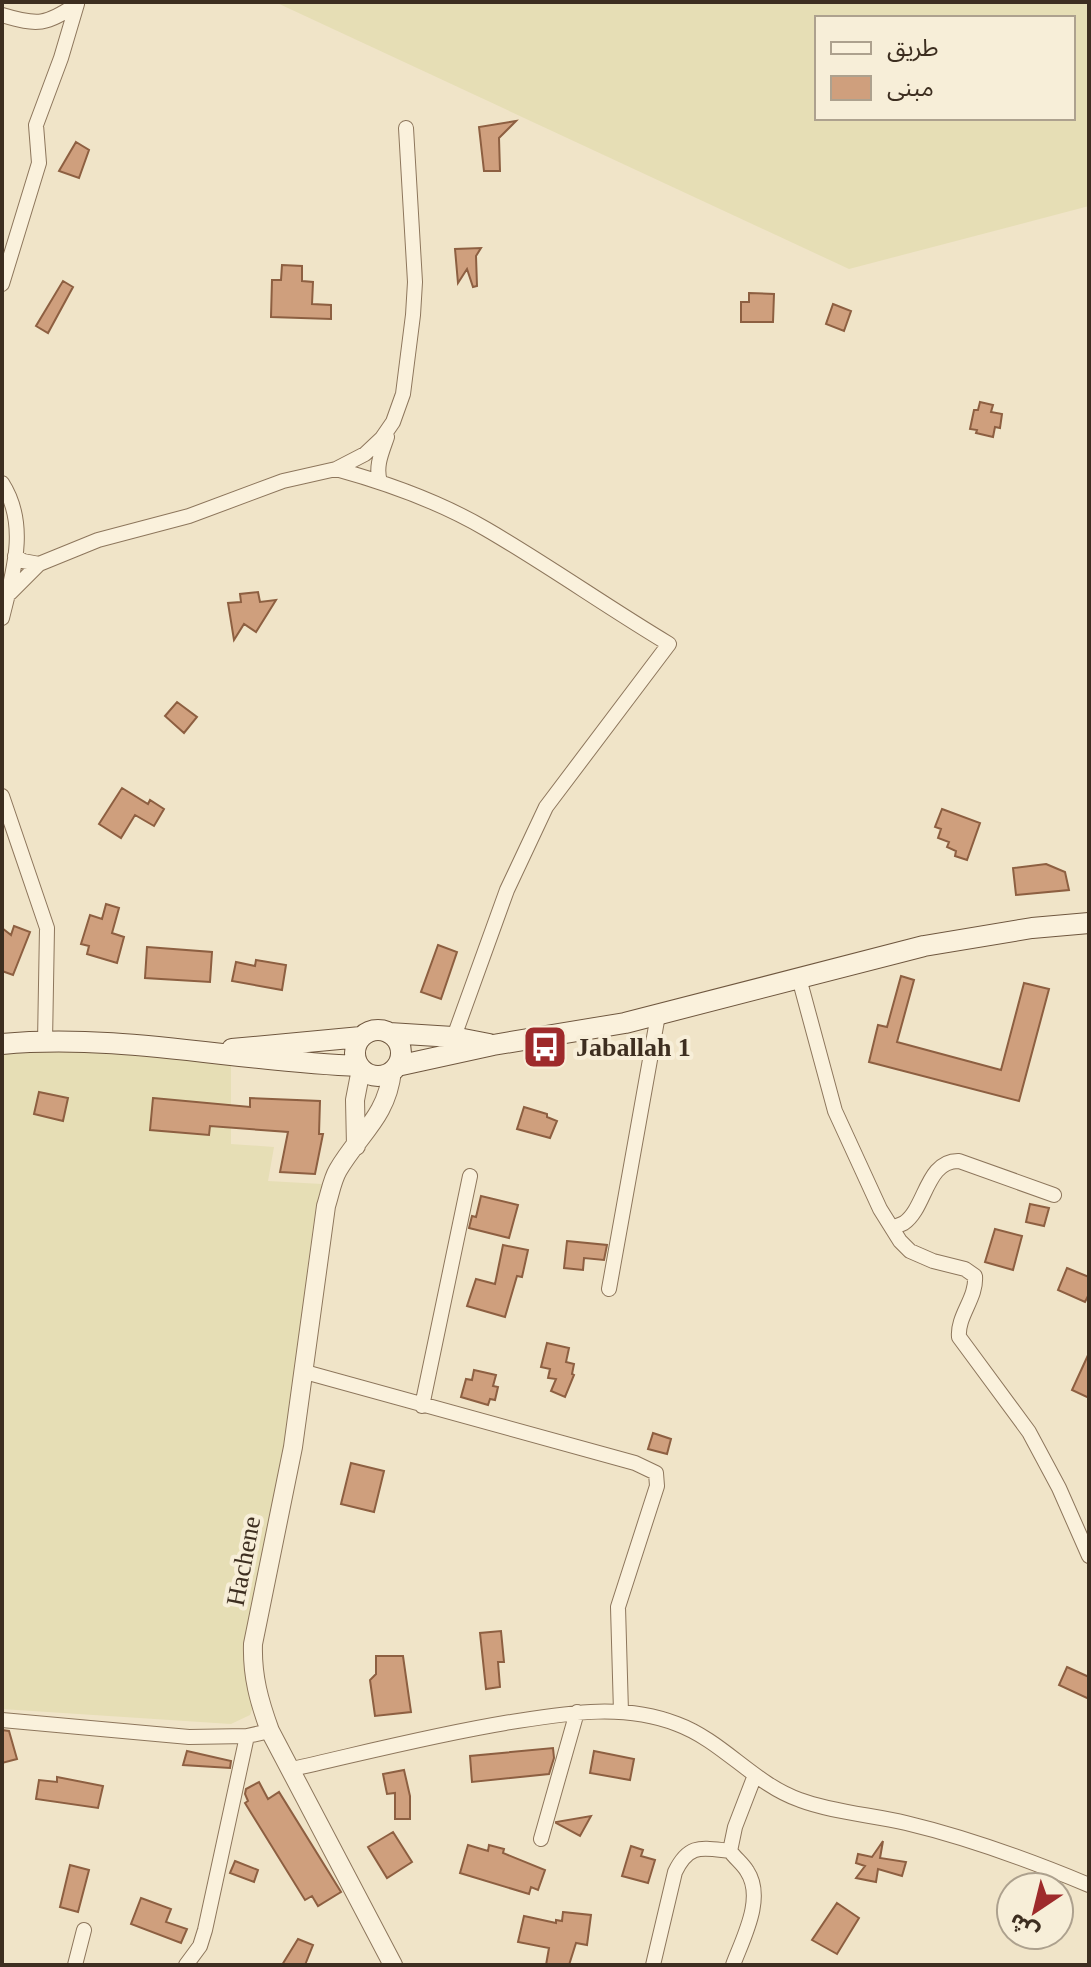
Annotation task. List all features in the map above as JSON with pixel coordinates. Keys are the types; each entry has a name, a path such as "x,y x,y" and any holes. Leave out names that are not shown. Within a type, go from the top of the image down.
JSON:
{"main road":[{"path":"217,1051 361,1037 375,1030 450,1047 493,1045 658,1015 938,943 1032,928 1089,923"},
{"path":"389,1033 399,1044 400,1059 394,1069"},
{"path":"360,1068 355,1056 361,1037"},
{"path":"2,1044 45,1042 217,1051 269,1062 360,1068 376,1076 450,1047"}],"street":[{"path":"2,15 35,24 52,20 77,4 36,125 39,163 2,284"},
{"path":"52,20 69,31"},
{"path":"380,482 377,473 379,460 406,383 415,282 406,128"},
{"path":"7,597 39,564 98,540 189,516 283,481 336,469 374,446 393,422"},
{"path":"336,469 380,482 485,528 669,644 546,807 531,834 507,890 450,1047"},
{"path":"2,483 17,516 15,556 2,618"},
{"path":"15,556 39,564"},
{"path":"2,796 47,928 45,1042"},
{"path":"799,978 844,1135 892,1228 910,1251 965,1269 975,1276 974,1290 958,1329 959,1337 1029,1432 1059,1488 1089,1556"},
{"path":"609,1289 658,1015"},
{"path":"356,1146 355,1100 360,1068"},
{"name":"Hachene","path":"393,1965 270,1731 252,1674 253,1644 305,1372 326,1206 337,1171 372,1126 391,1084 394,1069"},
{"path":"892,1228 910,1217 938,1171 951,1161 959,1161 1054,1195"},
{"path":"422,1406 470,1176"},
{"path":"305,1372 635,1463 656,1473 657,1486 618,1607 621,1712"},
{"path":"541,1839 577,1712"},
{"path":"292,1769 463,1730 577,1712 639,1714 679,1724 771,1788 803,1802 968,1838 1089,1885"},
{"path":"2,1720 189,1737 247,1736 270,1731"},
{"path":"186,1965 200,1946 205,1930 247,1736"},
{"path":"730,1851 735,1827 755,1775"},
{"path":"653,1965 675,1872 685,1854 698,1848 730,1851 747,1870 752,1883 754,1901 733,1965"},
{"path":"75,1965 84,1930"}],"shaded area":[{"path":"275,2 1089,2 1089,206 849,269"},
{"path":"2,1046 231,1055 231,1144 274,1147 268,1181 322,1184 308,1263 299,1367 266,1547 254,1704 250,1715 231,1724 2,1709"}],"building":[{"path":"516,121 499,138 500,171 484,171 479,127"},
{"path":"76,142 89,150 79,178 59,171"},
{"path":"481,248 476,256 477,286 473,287 467,269 458,283 455,249"},
{"path":"282,265 302,266 302,281 313,282 312,304 331,305 331,319 271,317 272,280 281,280"},
{"path":"63,281 73,287 48,333 36,326"},
{"path":"749,293 774,294 773,322 741,322 741,302 749,302"},
{"path":"833,304 851,311 844,331 826,324"},
{"path":"980,402 993,405 991,412 1002,414 1000,428 995,427 993,437 970,429 974,410 978,410"},
{"path":"258,592 260,602 276,600 256,632 244,624 234,640 228,603 241,602 240,594"},
{"path":"177,702 197,717 184,733 165,716"},
{"path":"122,788 148,804 150,800 164,809 154,826 135,815 121,838 99,824"},
{"path":"942,809 980,823 967,860 955,856 956,851 947,847 949,842 938,838 941,829 935,827"},
{"path":"1046,864 1065,872 1069,890 1016,895 1013,868"},
{"path":"106,904 119,908 112,933 124,937 117,963 87,954 89,946 81,944 90,915 102,919"},
{"path":"14,926 30,932 13,975 2,971 2,928 11,935"},
{"path":"438,945 457,952 441,999 421,992"},
{"path":"147,947 212,952 210,982 145,978"},
{"path":"256,960 286,965 282,990 232,981 236,962 255,966"},
{"path":"901,976 914,980 897,1042 1001,1070 1024,983 1049,989 1019,1101 869,1062 878,1025 887,1027"},
{"path":"39,1092 68,1098 63,1121 34,1114"},
{"path":"153,1098 250,1107 250,1098 320,1101 319,1134 323,1134 315,1174 280,1172 288,1132 210,1126 209,1135 150,1130"},
{"path":"524,1107 547,1114 547,1117 557,1121 550,1138 517,1129"},
{"path":"481,1196 518,1205 509,1238 469,1228 472,1216 476,1217"},
{"path":"1030,1204 1049,1208 1044,1226 1026,1222"},
{"path":"995,1229 1022,1236 1013,1270 985,1262"},
{"path":"567,1241 607,1245 604,1260 584,1258 583,1270 564,1268"},
{"path":"503,1245 528,1250 522,1277 517,1276 505,1317 467,1306 476,1279 495,1284"},
{"path":"1067,1268 1089,1277 1089,1294 1085,1302 1058,1290"},
{"path":"547,1343 569,1348 566,1362 574,1364 574,1375 565,1397 551,1391 556,1379 548,1378 550,1369 541,1367"},
{"path":"1089,1353 1089,1398 1072,1390"},
{"path":"474,1370 496,1375 493,1386 498,1387 495,1400 490,1399 488,1405 461,1397 466,1379 472,1380"},
{"path":"653,1433 671,1439 667,1454 648,1449"},
{"path":"351,1463 384,1471 374,1512 341,1504"},
{"path":"501,1631 504,1662 498,1662 500,1687 486,1689 480,1633"},
{"path":"376,1656 403,1656 411,1712 375,1716 370,1680 376,1674"},
{"path":"1067,1667 1089,1677 1089,1699 1059,1685"},
{"path":"2,1730 9,1731 17,1759 2,1763"},
{"path":"553,1748 554,1758 549,1774 472,1782 470,1756"},
{"path":"187,1751 231,1761 230,1768 183,1765"},
{"path":"594,1751 634,1759 630,1780 590,1773"},
{"path":"404,1770 410,1796 410,1819 395,1819 395,1793 387,1794 383,1774"},
{"path":"57,1777 103,1786 98,1808 36,1799 39,1780 57,1782"},
{"path":"259,1782 268,1799 279,1792 341,1892 318,1906 312,1896 305,1900 245,1803 248,1801 246,1789"},
{"path":"591,1816 580,1836 556,1823 556,1822"},
{"path":"393,1832 412,1862 387,1878 368,1847"},
{"path":"883,1841 880,1858 906,1862 902,1876 878,1869 876,1882 856,1878 865,1866 856,1863 858,1854 872,1857"},
{"path":"468,1845 488,1851 489,1845 504,1849 503,1853 545,1870 538,1890 531,1887 529,1894 460,1873"},
{"path":"631,1846 643,1850 641,1856 655,1860 648,1883 622,1876"},
{"path":"235,1861 258,1870 254,1882 230,1873"},
{"path":"70,1865 89,1870 78,1912 60,1907"},
{"path":"141,1898 171,1909 166,1922 187,1929 181,1943 131,1924"},
{"path":"837,1903 859,1918 837,1954 812,1940"},
{"path":"563,1912 591,1915 587,1945 576,1943 569,1965 546,1965 549,1948 518,1942 524,1916 556,1923 556,1920 562,1921"},
{"path":"298,1939 313,1945 305,1965 282,1965"}],"place":[{"name":"Jaballah 1","path":"545,1047"}]}
